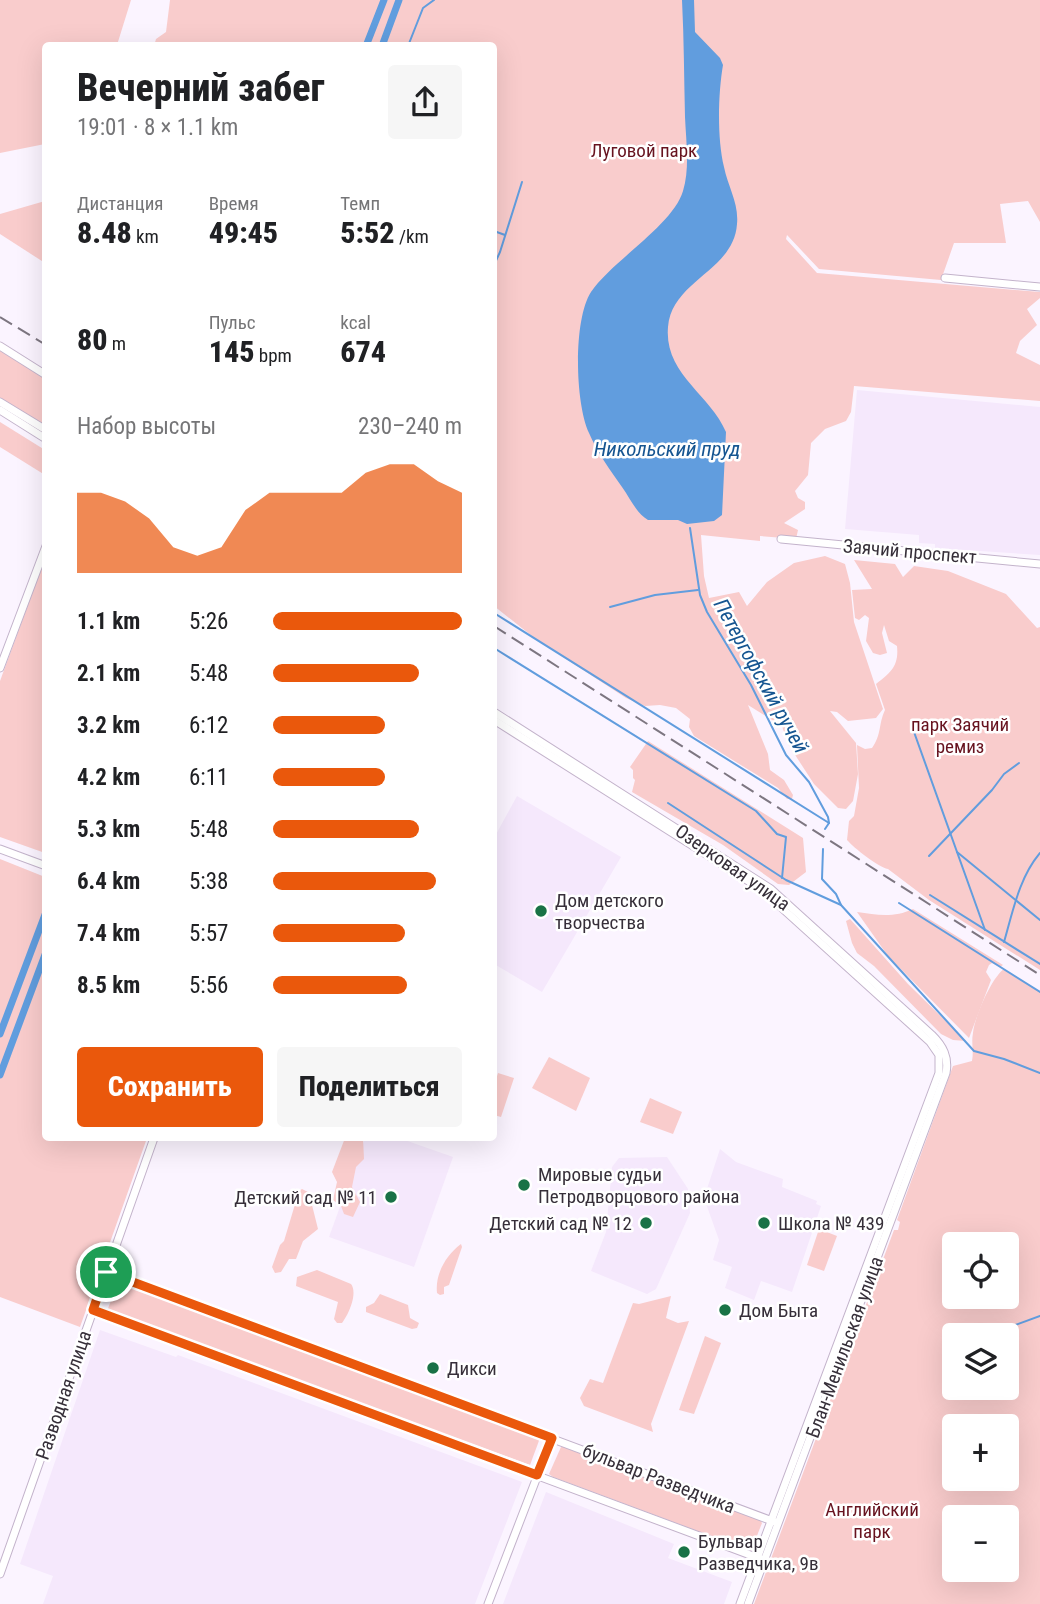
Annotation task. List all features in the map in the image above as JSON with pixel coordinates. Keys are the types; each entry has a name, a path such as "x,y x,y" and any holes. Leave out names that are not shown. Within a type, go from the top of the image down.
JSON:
{"street":[{"path":"945,278 1040,287"},
{"path":"0,346 42,372"},
{"path":"0,402 42,428"},
{"path":"0,410 42,436"},
{"name":"Заячий проспект","path":"781,539 1040,564"},
{"path":"0,668 42,557"},
{"name":"Озерковая улица","path":"497,714 771,889 926,1028 937,1041 942,1055"},
{"name":"Озерковая улица","path":"497,722 761,889 942,1055"},
{"path":"0,849 42,865"},
{"name":"Блан-Менильская улица","path":"761,1559 939,1073 942,1055"},
{"name":"Разводная улица","path":"0,1574 153,1141"},
{"name":"бульвар Разведчика","path":"106,1272 775,1522"},
{"name":"бульвар Разведчика","path":"93,1310 761,1559"},
{"path":"488,1604 552,1438"},
{"path":"740,1604 761,1559"},
{"path":"748,1604 761,1559"}],"shaded area":[{"path":"857,390 1040,407 1040,555 935,548 935,544 919,543 919,535 845,529"},
{"name":"Дом детского творчества","path":"517,796 621,857 542,992 497,966 497,833"},
{"name":"Детский сад № 11","path":"364,1141 408,1141 453,1157 414,1267 329,1237"},
{"name":"Школа № 439","path":"720,1149 736,1162 783,1179 782,1187 817,1201 816,1204 821,1206 792,1292 761,1281 754,1300 725,1288 732,1267 713,1260 719,1240 704,1198"},
{"name":"Детский сад № 12","path":"667,1157 688,1189 690,1213 656,1289 647,1294 591,1271 606,1232 612,1167 619,1158"},
{"path":"100,1330 176,1357 178,1355 522,1482 475,1604 43,1604 53,1576 20,1564"},
{"path":"546,1492 674,1544 668,1558 732,1582 724,1604 503,1604"}],"green space":[{"path":"0,0 131,0 118,42 42,42 42,145 0,153"},
{"name":"Луговой парк","path":"170,0 1040,0 1040,222 1028,201 1000,204 1006,243 954,243 941,280 819,269 787,235 786,239 817,273 1040,292 1040,298 1027,309 1037,325 1020,341 1016,353 1040,365 1040,401 854,386 851,412 846,421 825,429 811,443 808,475 795,491 798,498 805,502 805,509 784,523 798,530 796,539 760,536 760,541 701,535 704,576 709,598 739,592 747,606 767,582 794,563 825,556 845,564 854,622 883,709 876,718 848,721 837,712 830,711 856,743 858,774 853,801 846,809 838,808 814,784 788,744 782,726 748,705 768,754 770,770 784,780 793,795 792,799 787,799 778,788 694,736 689,727 690,719 676,708 645,706 626,698 537,640 497,608 497,42 155,42 166,32"},
{"path":"42,202 42,261 0,234 0,214"},
{"path":"0,343 42,369 42,424 0,398"},
{"path":"0,422 42,448 42,473 0,447"},
{"name":"парк Заячий ремиз","path":"854,560 895,564 903,577 914,566 948,571 1006,594 1037,628 1040,627 1040,970 929,900 888,869 866,857 847,840 849,821 854,816 859,788 857,745 865,749 872,748 877,738 885,710 876,684 893,668 897,659 897,646 889,641 884,625 882,633 887,653 880,655 873,653 866,641 869,618 865,615 859,620 855,618 852,590 872,589"},
{"path":"42,567 42,852 0,837 0,681"},
{"path":"648,741 803,838 806,872 789,885 778,884 723,845 632,792 635,780 630,767"},
{"path":"0,859 42,876 42,1141 146,1141 80,1327 0,1297"},
{"path":"913,909 1003,965 989,965 986,972 991,980 969,1038 888,956 857,912 892,915"},
{"path":"850,919 908,984 966,1041 953,1040 941,1034 874,966 857,953 846,921"},
{"name":"Английский парк","path":"1004,969 1040,992 1040,1604 754,1604 894,1230 898,1230 900,1222 897,1220 953,1066 972,1061 974,1026 989,989"},
{"path":"549,1057 590,1078 576,1111 532,1088"},
{"path":"498,1073 514,1078 501,1117 497,1116"},
{"path":"650,1098 682,1112 673,1134 640,1122"},
{"path":"344,1141 363,1141 364,1159 356,1167 352,1187 360,1202 353,1217 344,1214 341,1206 333,1200 337,1182 332,1172"},
{"path":"302,1189 308,1192 306,1202 311,1201 318,1229 303,1241 296,1259 289,1259 281,1272 275,1273 272,1267"},
{"path":"819,1229 837,1236 824,1271 807,1265"},
{"path":"461,1244 449,1285 444,1287 444,1294 440,1295 437,1293 439,1273 446,1260"},
{"path":"317,1270 351,1284 353,1288 352,1304 342,1323 337,1323 334,1319 338,1302 296,1286 297,1277"},
{"path":"119,1280 540,1438 530,1465 107,1311"},
{"path":"380,1294 408,1305 410,1318 419,1323 417,1328 412,1329 366,1312 366,1307 374,1303"},
{"path":"671,1296 666,1318 678,1323 689,1321 651,1424 653,1432 584,1406 580,1398 590,1379 603,1383 633,1303"},
{"path":"705,1336 721,1343 694,1414 679,1410"},
{"path":"561,1447 760,1520 762,1523 751,1551 553,1477 549,1474"}],"water":[{"name":"Никольский пруд","path":"682,0 694,0 695,32 720,58 723,65 719,102 720,143 737,216 733,240 726,253 680,298 672,311 668,327 673,358 680,371 710,406 726,432 722,515 714,521 687,524 678,520 648,520 634,505 589,433 581,402 578,362 581,322 591,292 667,217 683,191 687,154"}],"waterway":[{"path":"368,42 384,0"},
{"path":"383,42 399,0"},
{"path":"410,42 423,8 434,0"},
{"path":"497,258 522,182"},
{"path":"497,232 505,235"},
{"name":"Петергофский ручей","path":"690,528 700,595 707,612 751,685 786,755 809,782 828,817 829,823 825,829"},
{"path":"610,607 655,595 698,590"},
{"path":"497,615 829,823"},
{"path":"497,650 756,811 777,834 786,837 782,878"},
{"path":"914,732 985,930"},
{"path":"929,856 1004,774 1019,763"},
{"path":"668,803 786,880 841,905"},
{"name":"Петергофский ручей","path":"823,849 822,879 836,894 841,905 974,1051 1040,1073"},
{"path":"957,852 1040,920"},
{"path":"1004,942 1022,884 1040,853"},
{"path":"930,895 1040,964"},
{"path":"899,903 1040,992"},
{"path":"0,1034 42,923"},
{"path":"0,1075 42,963"},
{"path":"1019,1324 1040,1316"}],"railway":[{"path":"0,317 42,343"},
{"path":"497,628 1040,975"}],"place":[{"name":"Дом детского творчества","path":"541,911"},
{"name":"Мировые судьи Петродворцового района","path":"524,1185"},
{"name":"Детский сад № 11","path":"391,1197"},
{"name":"Детский сад № 12","path":"646,1223"},
{"name":"Школа № 439","path":"764,1223"},
{"name":"Дом Быта","path":"725,1310"},
{"name":"Дикси","path":"433,1368"},
{"name":"Бульвар Разведчика, 9в","path":"684,1552"}],"route":[{"path":"106,1272 552,1438 537,1475 93,1310 106,1272"}]}
